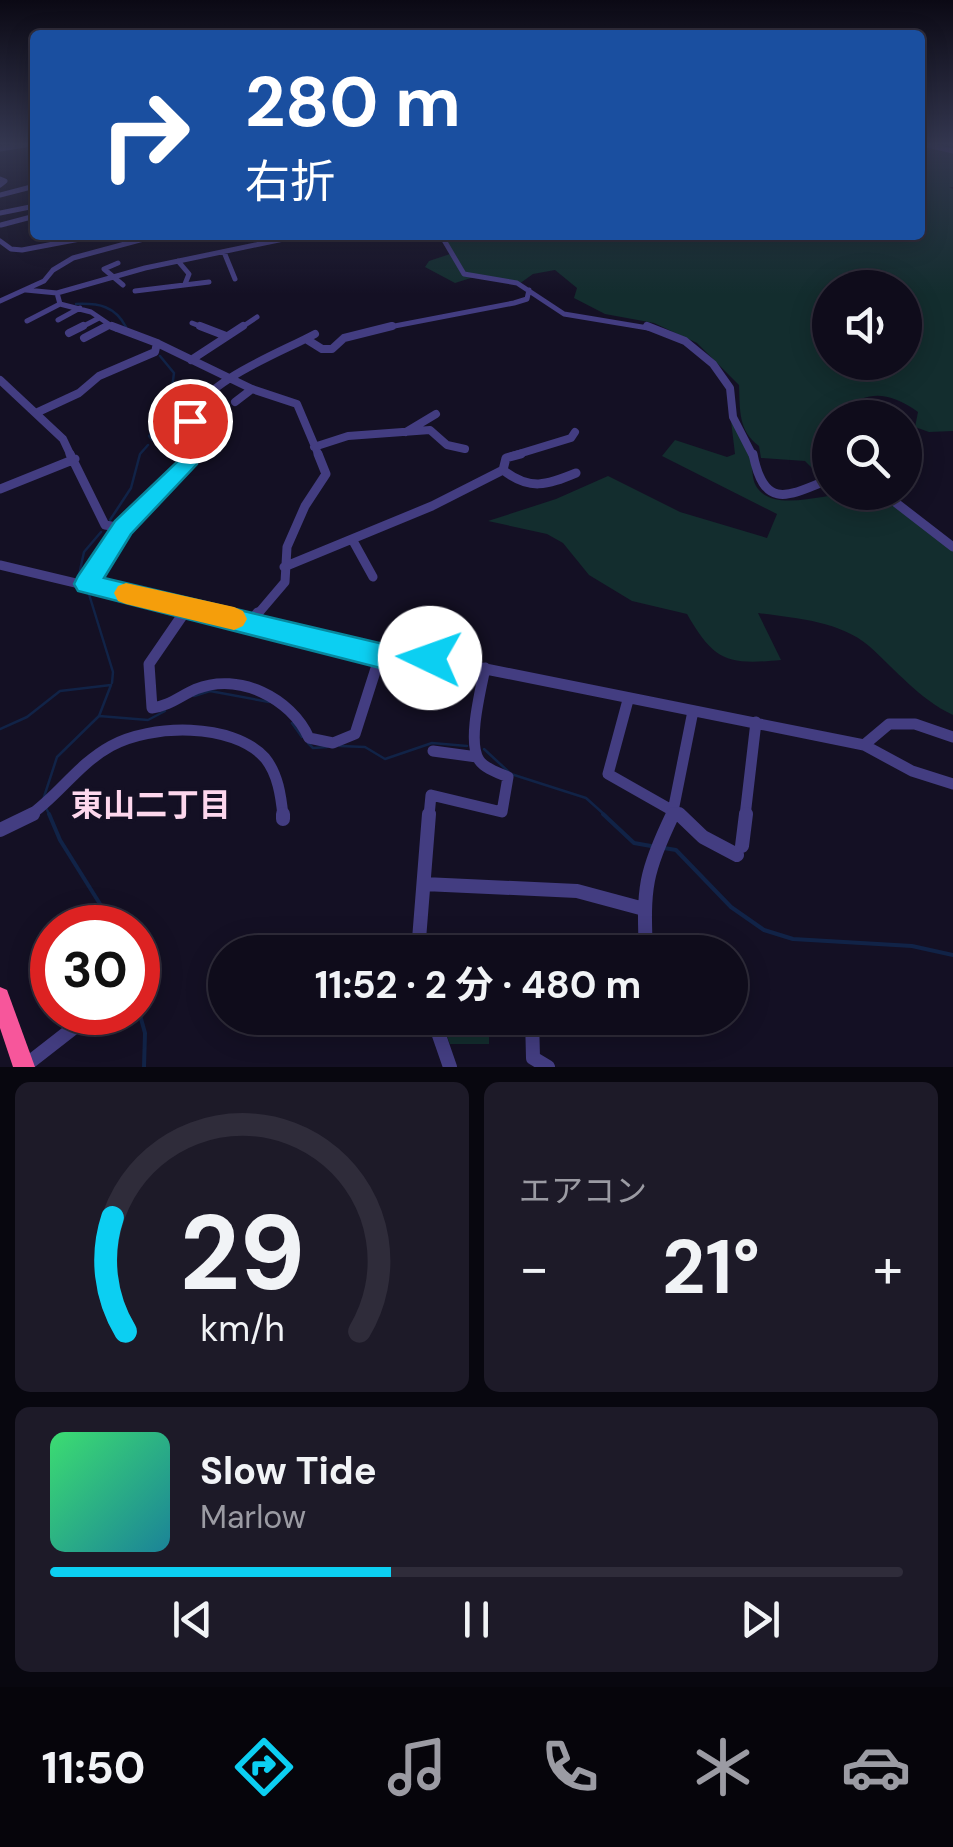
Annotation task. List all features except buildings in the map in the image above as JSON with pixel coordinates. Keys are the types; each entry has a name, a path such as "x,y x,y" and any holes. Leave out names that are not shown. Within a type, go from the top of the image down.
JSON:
{"highway":[{"path":"2,1008 24,1067"}],"street":[{"path":"0,214 30,207"},
{"path":"1,225 30,217"},
{"path":"0,241 11,249 22,250 75,240"},
{"path":"3,298 26,290 74,258 143,240"},
{"path":"26,290 57,293 138,270 280,240"},
{"path":"444,240 464,274 517,283 564,314 648,326 695,348 730,388 733,417 753,454 758,482 765,490 790,496 812,486"},
{"path":"224,252 235,278"},
{"path":"178,261 189,274 185,284"},
{"path":"118,263 104,269 122,285"},
{"path":"138,270 145,278"},
{"path":"135,291 209,282"},
{"path":"306,339 322,349 332,349 344,338 372,330 514,303 527,299 530,290"},
{"path":"57,293 60,304"},
{"path":"27,321 60,304 80,308 109,325 252,389 297,404 314,447 322,456 326,474 286,546 285,582 251,622"},
{"path":"58,320 80,308"},
{"path":"191,360 257,317"},
{"path":"68,334 99,318"},
{"path":"192,323 226,336"},
{"path":"84,338 109,325"},
{"path":"86,584 123,528 187,464 192,414 232,380 315,334"},
{"path":"38,412 79,393 99,376 155,352 156,343"},
{"path":"0,380 64,439 105,525 123,528"},
{"path":"234,402 252,389"},
{"path":"404,434 436,414"},
{"path":"314,447 348,436 434,431 448,444 465,449"},
{"path":"284,567 432,506 503,470 506,458 572,438 575,432"},
{"path":"0,489 75,459"},
{"path":"503,470 520,485 535,488 576,474"},
{"path":"905,510 953,547"},
{"path":"352,539 373,577"},
{"path":"0,565 66,584 86,584 380,656 430,658 485,668 864,745 912,771 953,784"},
{"path":"188,608 149,664 152,708 162,709 204,687 241,688 288,704 304,722 310,738 317,742 346,742 355,734 380,656"},
{"path":"420,935 431,794 502,812 508,776 481,764 477,757 478,704 485,668"},
{"path":"628,700 608,774 674,810 703,837 740,851 756,722"},
{"path":"645,935 649,863 674,810 692,735 693,710"},
{"path":"864,745 889,724 914,724 953,737"},
{"path":"0,830 38,814 80,767 102,752 155,730 183,728 248,742 262,751 282,792 283,820"},
{"path":"433,751 477,757"},
{"path":"424,884 576,891 644,908"},
{"path":"24,1067 65,1035"},
{"path":"439,1035 450,1067"},
{"path":"532,1035 533,1058 548,1067"}],"green space":[{"path":"925,195 953,195 953,431 922,430 922,400 877,396 812,400 812,468 805,461 761,458 759,446 744,426 739,385 697,343 654,323 605,314 574,298 577,288 555,270 533,274 519,284 474,277 455,283 425,267 429,261 453,253 445,240 925,240"},
{"path":"729,404 751,455 754,482 765,495 790,501 812,499 812,510 902,510 953,550 953,715 929,701 869,646 844,631 816,622 758,613 781,660 735,660 714,651 687,614 632,601 589,575 563,543 547,534 488,521 556,499 608,476 680,512 767,538 777,514 662,456 675,440 727,457 735,454"},
{"path":"447,1035 489,1035 489,1044 450,1044"}],"waterway":[{"path":"76,304 106,307 126,327"},
{"path":"152,440 149,436 175,403 171,396 174,373 160,356"},
{"path":"110,520 131,488 140,454 148,445"},
{"path":"82,580 79,575 84,552 101,532"},
{"path":"88,591 113,672 112,683"},
{"path":"0,729 27,717 60,691 111,685 99,716"},
{"path":"194,696 210,691 269,702"},
{"path":"99,716 148,720 165,711"},
{"path":"43,800 57,757 99,716"},
{"path":"292,723 302,737"},
{"path":"308,743 313,748 327,747"},
{"path":"340,746 365,747 385,759 432,743 467,746"},
{"path":"484,749 511,774 586,798 606,816"},
{"path":"46,808 49,814"},
{"path":"49,814 60,840 101,905"},
{"path":"603,814 634,843 651,846"},
{"path":"664,848 676,850 731,907 764,930 793,939 912,946 953,955"},
{"path":"144,1067 145,1035"}],"slow traffic":[{"path":"126,593 234,619"}],"district":[{"name":"東山二丁目","path":"151,805"}],"route":[{"path":"190,421 187,464 123,528 86,584 392,658 430,658"}]}
